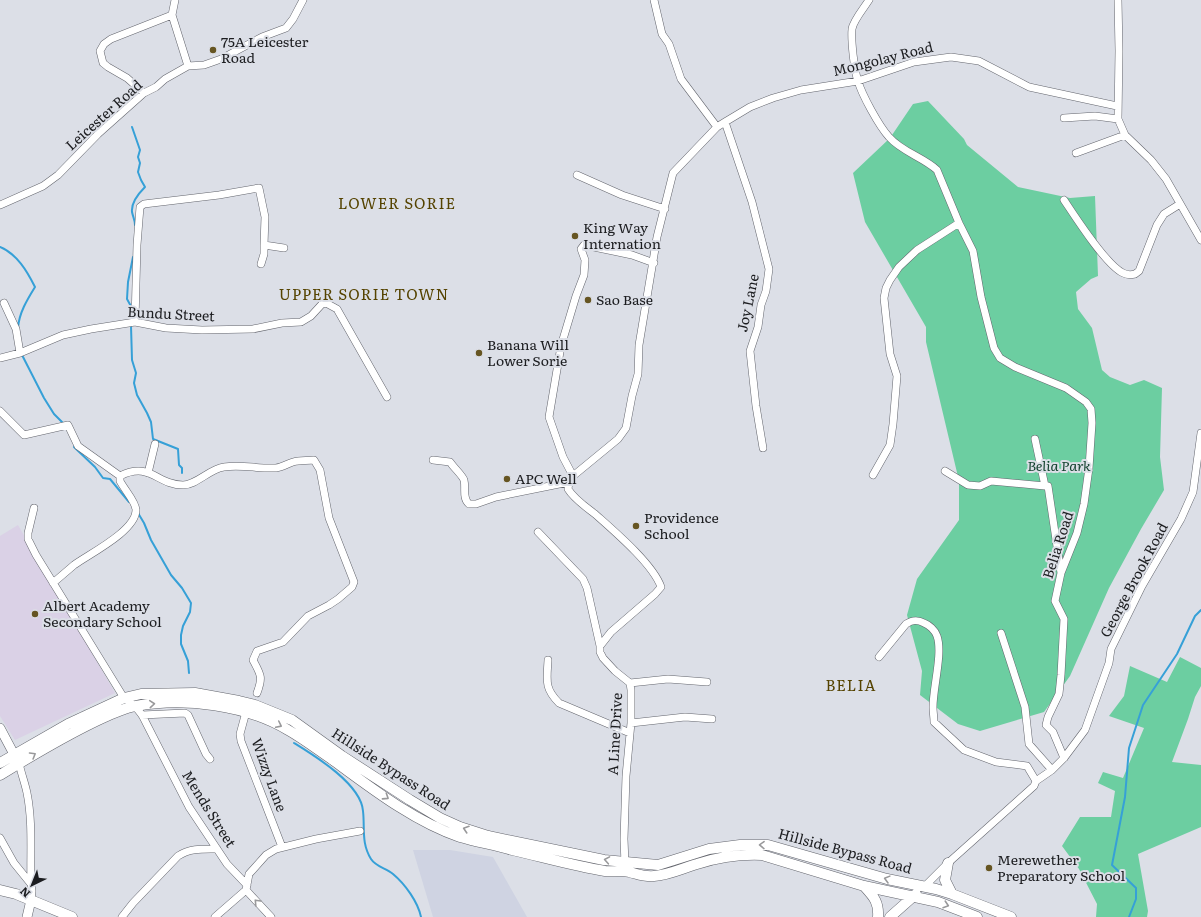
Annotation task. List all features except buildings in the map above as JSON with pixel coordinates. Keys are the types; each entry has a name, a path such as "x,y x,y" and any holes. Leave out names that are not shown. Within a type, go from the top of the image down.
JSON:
{"main road":[{"name":"Hillside Bypass Road","path":"0,775 17,759 68,724 124,698 141,694 195,693 255,705 292,720 342,756 440,818 460,827 488,836 626,867 642,876 669,874 726,856 748,854 762,855 864,886 938,902 976,917"},
{"name":"Hillside Bypass Road","path":"0,763 17,759 107,716 135,706 185,703 220,707 246,712 290,730 371,787 417,817 461,837 606,871 626,867 658,865 709,849 740,845 768,845 893,880 925,886 952,894 1009,917"},
{"path":"948,863 945,880 952,894"},
{"path":"864,886 875,899 878,906 878,917"},
{"path":"890,917 925,886"},
{"path":"0,890 16,894 72,917"}],"street":[{"path":"175,0 172,15 188,66"},
{"name":"Leicester Road","path":"0,204 43,186 58,175 98,134 144,93 156,87 165,79 188,66 204,65 221,59 262,37 286,28 293,19 303,0"},
{"path":"654,0 662,34 669,44 681,79 717,127"},
{"path":"869,0 852,29 853,53 858,81 867,101 890,138 937,170 959,223 917,250 899,267 886,288 884,298 890,354 897,376 890,445 873,475"},
{"path":"1118,0 1118,119 1125,135 1151,160 1166,179 1201,240"},
{"path":"144,93 127,78 103,63 100,51 104,44 111,39 172,15"},
{"name":"Mongolay Road","path":"571,479 618,439 626,428 638,374 638,345 654,263 657,237 673,173 717,127 750,107 773,98 801,90 858,81 914,62 951,57 979,61 1029,87 1117,106"},
{"path":"1064,118 1095,116 1118,119"},
{"name":"Joy Lane","path":"725,122 752,202 769,269 758,327 750,350 756,406 763,448"},
{"path":"1076,153 1125,135"},
{"path":"577,175 622,195 665,209"},
{"path":"135,322 137,245 140,208 144,204 219,195 259,188 265,217 264,254 261,264"},
{"path":"1064,200 1104,255 1115,268 1127,275 1136,274 1139,271 1156,225 1164,214 1180,204"},
{"name":"Belia Road","path":"959,223 973,251 981,297 994,348 1000,358 1015,367 1066,388 1086,402 1091,409 1092,423 1089,468 1084,504 1077,533 1061,573 1056,601 1064,619 1059,694 1048,717 1046,725 1053,732 1064,758"},
{"path":"264,245 284,248"},
{"path":"600,646 611,632 655,594 660,587 658,579 635,552 616,532 568,489 571,479 549,417 561,346 584,275 585,260 581,249 584,245 632,256 654,263"},
{"path":"4,303 16,329 20,353"},
{"name":"Bundu Street","path":"0,358 20,353 63,335 135,322 166,328 202,330 253,329 282,323 301,322 311,316 322,304 326,303 337,309 387,397"},
{"path":"0,411 26,435 68,425 78,446 120,476 120,481 136,509 135,517 116,538 73,566 53,583"},
{"name":"George Brook Road","path":"925,886 948,863 1034,786 1036,781 1052,770 1064,758 1085,730 1108,663 1111,649 1142,586 1181,519 1194,492 1201,432"},
{"path":"1035,439 1045,486"},
{"path":"148,473 155,444"},
{"path":"120,476 136,470 148,473 172,483 186,485 214,470 223,467 238,465 277,468 295,461 314,460 320,470 329,518 354,582 352,587 329,605 308,616 283,642 257,651 253,660 260,672 262,680 257,693"},
{"path":"433,460 450,462 456,472 462,476 466,500 469,504 476,504 496,497 571,479"},
{"path":"946,471 968,484 980,486 991,481 1048,486 1061,573"},
{"path":"34,508 28,539 53,583 124,698"},
{"name":"A Line Drive","path":"538,532 583,579 587,588 600,652 603,658 615,671 630,683 632,696 626,784 626,867"},
{"path":"879,656 911,620 917,620 924,623 932,629 936,634 939,646 933,707 934,722 964,750 996,762 1027,766 1036,781"},
{"path":"1001,633 1026,707 1029,744 1052,770"},
{"path":"548,660 547,687 559,703 630,733"},
{"path":"630,683 668,679 707,682"},
{"name":"Mends Street","path":"124,698 135,706 142,715 189,807 227,864 271,917"},
{"name":"Wizzy Lane","path":"246,712 240,734 241,741 282,847"},
{"path":"142,715 185,713 188,715 206,754 210,759"},
{"path":"630,723 685,717 712,718"},
{"path":"0,728 17,759 27,793 30,813 32,891 27,917"},
{"path":"215,917 246,888 249,874 261,860 271,852 282,847 360,831"},
{"path":"0,838 14,863 31,884"},
{"path":"122,917 133,903 178,856 191,850 217,849"},
{"path":"976,917 982,907"}],"shaded area":[{"name":"Albert Academy Secondary School","path":"18,525 115,693 15,740 0,716 0,536"},
{"path":"413,850 450,850 493,857 527,917 433,917"}],"green space":[{"name":"Belia Park","path":"928,101 964,139 967,145 1018,187 1070,198 1095,196 1098,276 1091,279 1076,292 1078,309 1092,328 1102,370 1110,377 1130,385 1144,380 1162,388 1160,457 1164,490 1109,588 1070,676 1044,712 980,731 958,724 920,695 922,671 907,615 917,579 959,520 959,481 926,342 926,327 865,222 853,173 890,138 913,104"},
{"path":"1180,657 1201,668 1201,686 1195,697 1172,762 1201,765 1201,827 1138,854 1148,911 1147,917 1096,917 1097,904 1079,869 1062,846 1080,817 1111,817 1115,791 1098,783 1103,772 1123,778 1144,728 1109,716 1124,696 1130,666 1167,682"}],"waterway":[{"path":"132,127 140,150 138,157 140,163 138,172 145,187 138,195 133,205 132,212 135,225"},
{"path":"0,247 12,254 25,269 35,287 26,302 18,328"},
{"path":"133,257 128,282 127,299 133,310"},
{"path":"131,326 132,360 136,373 134,383 137,395 151,422 153,439 178,449 179,465 182,468 182,473"},
{"path":"21,353 44,398 54,414 64,424"},
{"path":"76,444 74,447 95,467 103,478 110,479 129,502"},
{"path":"138,513 151,540 171,575 182,588 191,603 190,612 183,626 181,635 181,644 188,661 189,673"},
{"path":"1129,917 1136,899 1136,888 1112,865 1125,797 1129,748 1143,705 1177,654 1195,616 1201,610"},
{"path":"294,743 325,763 346,781 354,791 360,801 363,811 365,841 371,859 373,862 393,874 402,883 414,899 421,917"}],"place":[{"name":"75A Leicester Road","path":"213,50"},
{"name":"King Way Internation","path":"575,236"},
{"name":"Sao Base","path":"588,300"},
{"name":"Banana Will Lower Sorie","path":"479,353"},
{"name":"APC Well","path":"507,479"},
{"name":"Providence School","path":"636,526"},
{"name":"Albert Academy Secondary School","path":"35,614"},
{"name":"Merewether Preparatory School","path":"989,868"}],"district":[{"name":"LOWER SORIE","path":"397,204"},
{"name":"UPPER SORIE TOWN","path":"364,295"},
{"name":"BELIA","path":"851,686"}]}
